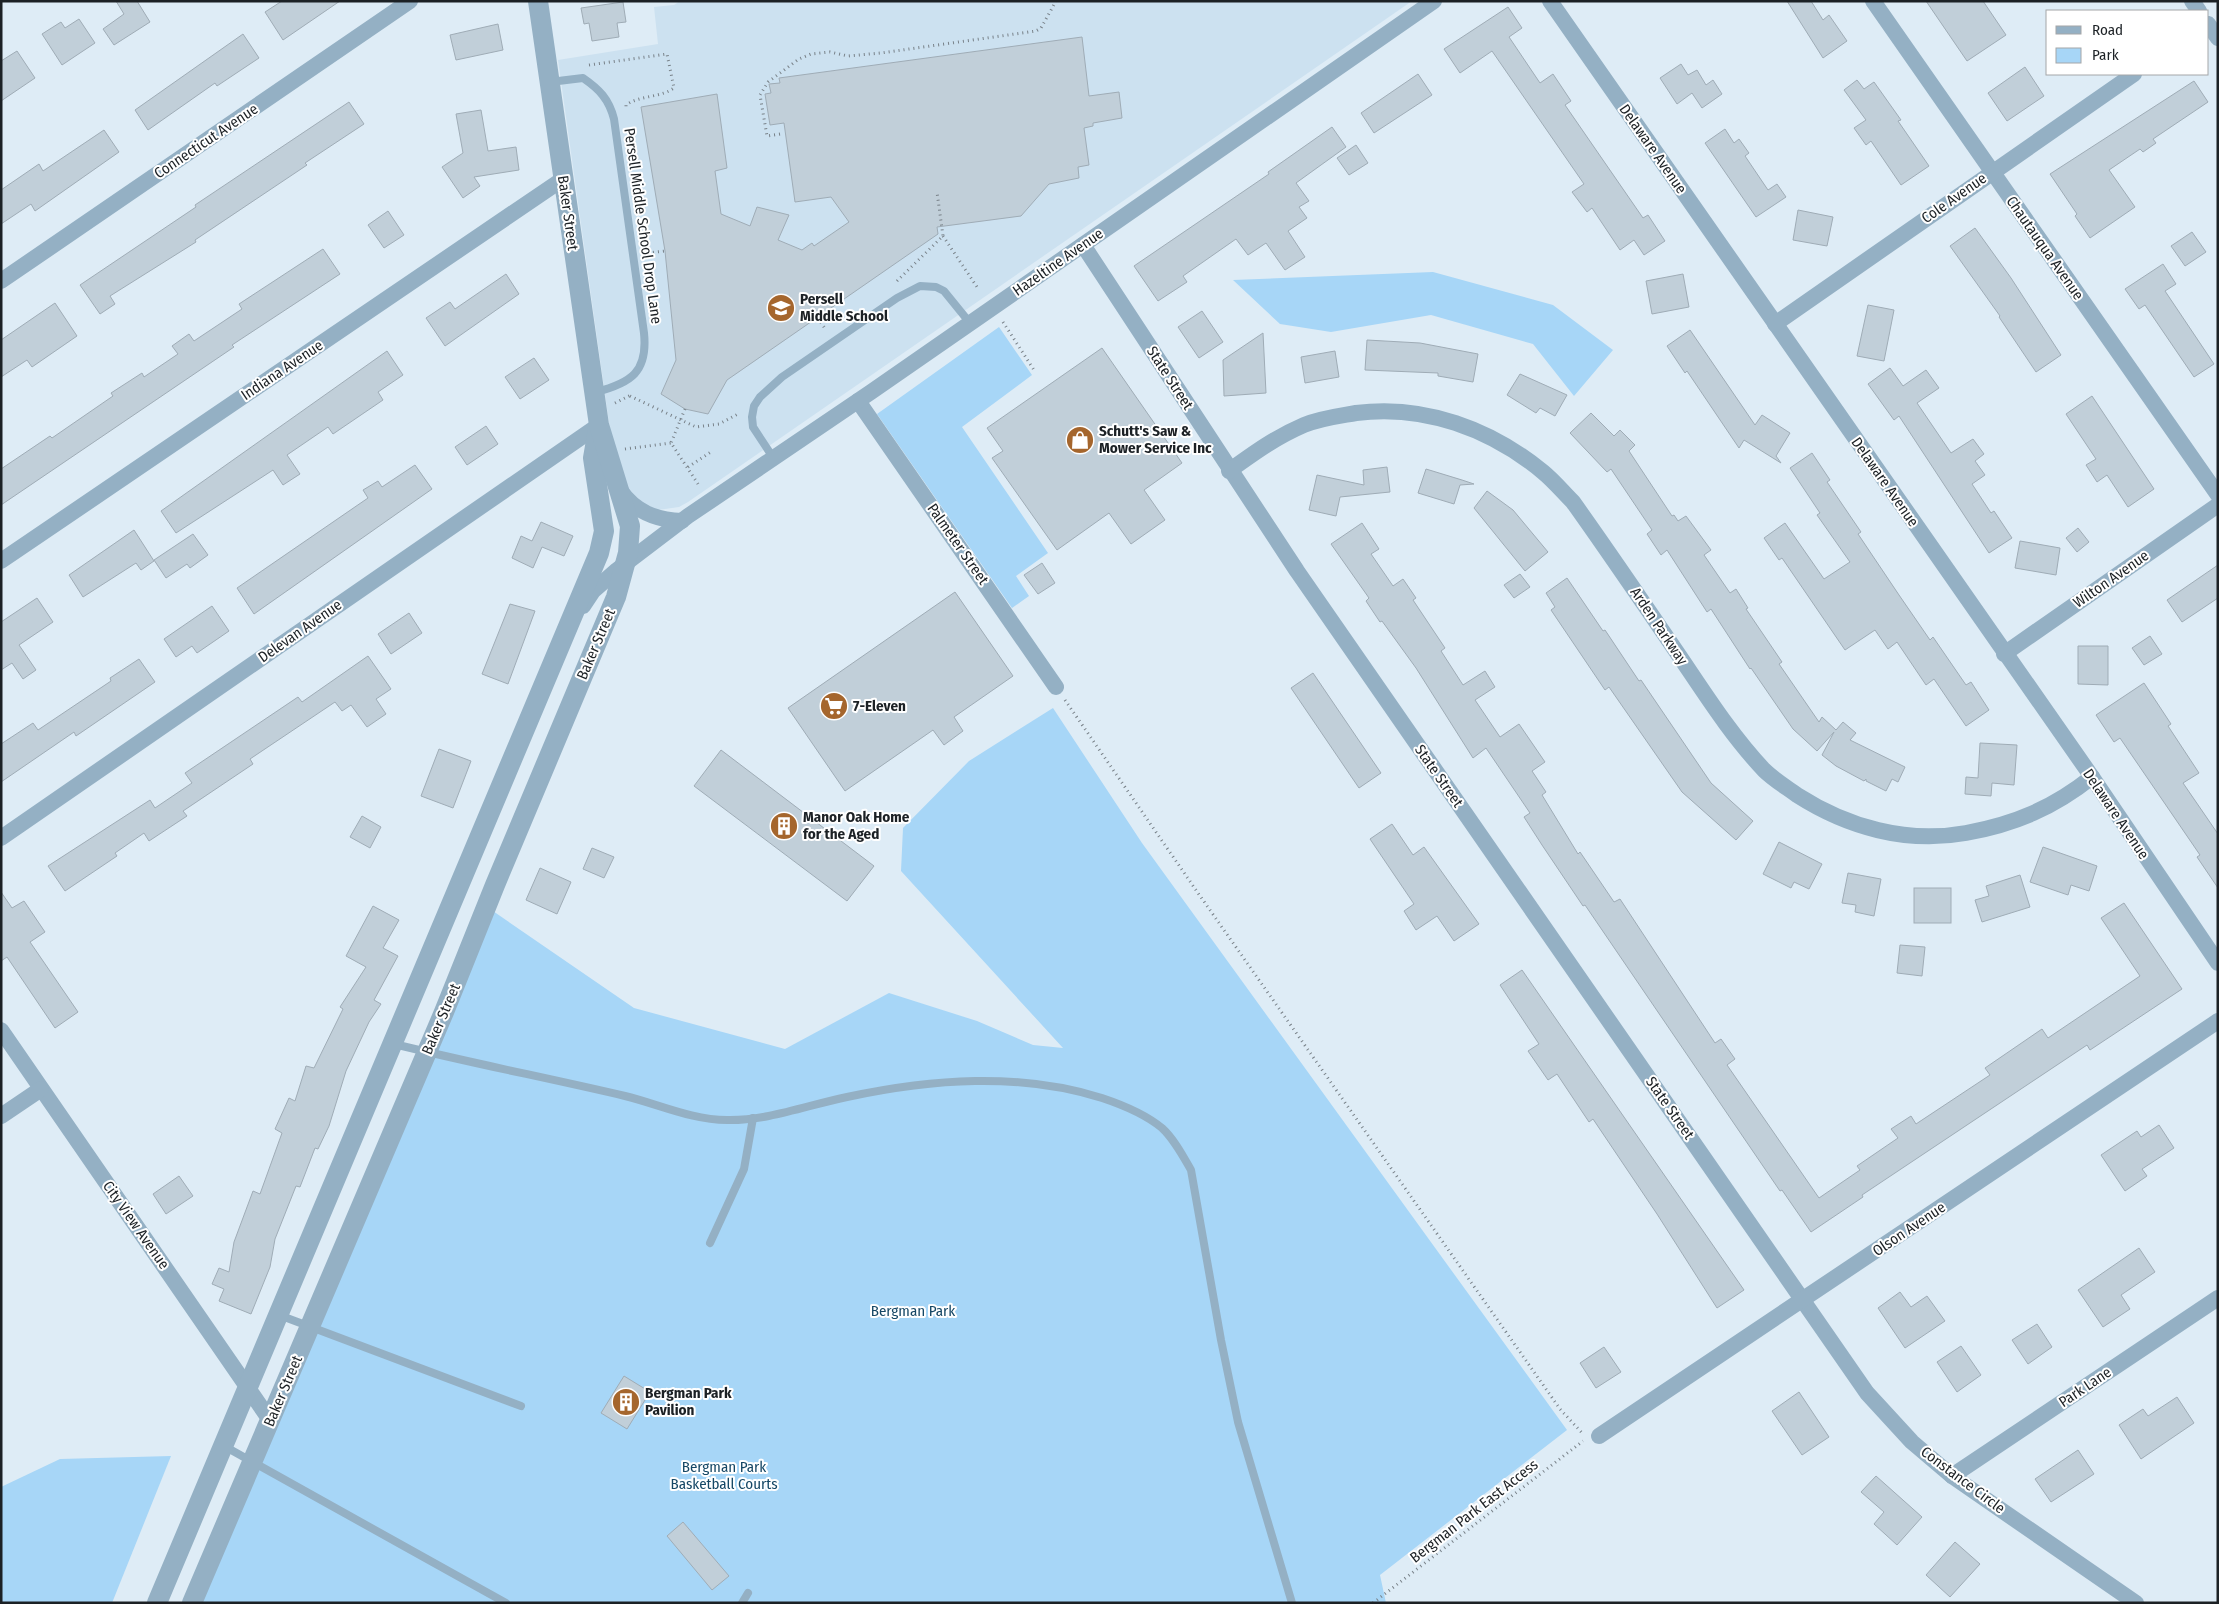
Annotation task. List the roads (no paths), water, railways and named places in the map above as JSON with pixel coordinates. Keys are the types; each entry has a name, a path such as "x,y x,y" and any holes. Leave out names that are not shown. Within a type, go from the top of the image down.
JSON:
{"street":[{"name":"Connecticut Avenue","path":"1,281 410,1"},
{"name":"Baker Street","path":"192,1603 427,1052 616,597 625,564 630,526 599,425 538,1"},
{"name":"Hazeltine Avenue","path":"570,624 593,591 682,521 1434,1"},
{"name":"Delaware Avenue","path":"1550,1 2004,654 2092,777 2218,963"},
{"name":"Chautauqua Avenue","path":"1873,1 2218,495"},
{"path":"2209,24 2218,38"},
{"name":"Cole Avenue","path":"1775,324 2133,75"},
{"name":"Indiana Avenue","path":"1,561 563,179"},
{"name":"State Street","path":"1083,245 1230,471 1308,586 1804,1300"},
{"name":"Palmeter Street","path":"858,401 1056,687"},
{"name":"Arden Parkway","path":"1230,471 1268,442 1305,425 1330,417 1381,410 1416,413 1456,422 1494,438 1545,473 1573,502 1728,726 1765,771 1811,804 1845,820 1877,831 1909,836 1948,836 2013,822 2043,809 2074,792 2092,777"},
{"name":"Baker Street","path":"157,1603 599,553 604,531 593,458 599,425"},
{"name":"Delevan Avenue","path":"1,838 599,425"},
{"path":"618,486 636,507 648,514 659,519 682,521"},
{"name":"Wilton Avenue","path":"2004,654 2218,505"},
{"name":"Olson Avenue","path":"1594,1436 1804,1300 2218,1021"},
{"name":"City View Avenue","path":"1,1030 270,1420"},
{"path":"1,1116 41,1089"},
{"name":"Park Lane","path":"1952,1476 2218,1298"},
{"name":"Constance Circle","path":"1804,1300 1867,1393 1912,1442 1952,1476 2136,1603"}],"lane":[{"name":"Persell Middle School Drop Lane","path":"550,82 583,78 604,96 610,106 614,119 644,333 645,355 638,371 622,384 594,393"},
{"path":"774,459 753,427 752,417 754,406 760,397 782,377 897,298 920,286 936,287 944,291 970,323"},
{"path":"392,1044 626,1096 705,1118 728,1120 753,1118 847,1097 934,1083 1002,1081 1057,1087 1088,1094 1117,1103 1146,1117 1163,1129 1182,1154 1191,1170 1221,1340 1238,1422 1292,1603"},
{"path":"710,1243 744,1169 753,1118"},
{"path":"279,1315 521,1406"},
{"path":"224,1446 506,1603"},
{"path":"742,1603 748,1593"}],"place":[{"name":"Persell Middle School","path":"781,308"},
{"name":"Schutt's Saw & Mower Service Inc","path":"1080,440"},
{"name":"7-Eleven","path":"834,706"},
{"name":"Manor Oak Home for the Aged","path":"784,826"},
{"name":"Bergman Park Pavilion","path":"626,1402"}],"park label":[{"name":"Bergman Park","path":"913,1311"},
{"name":"Bergman Park Basketball Courts","path":"724,1476"}]}
